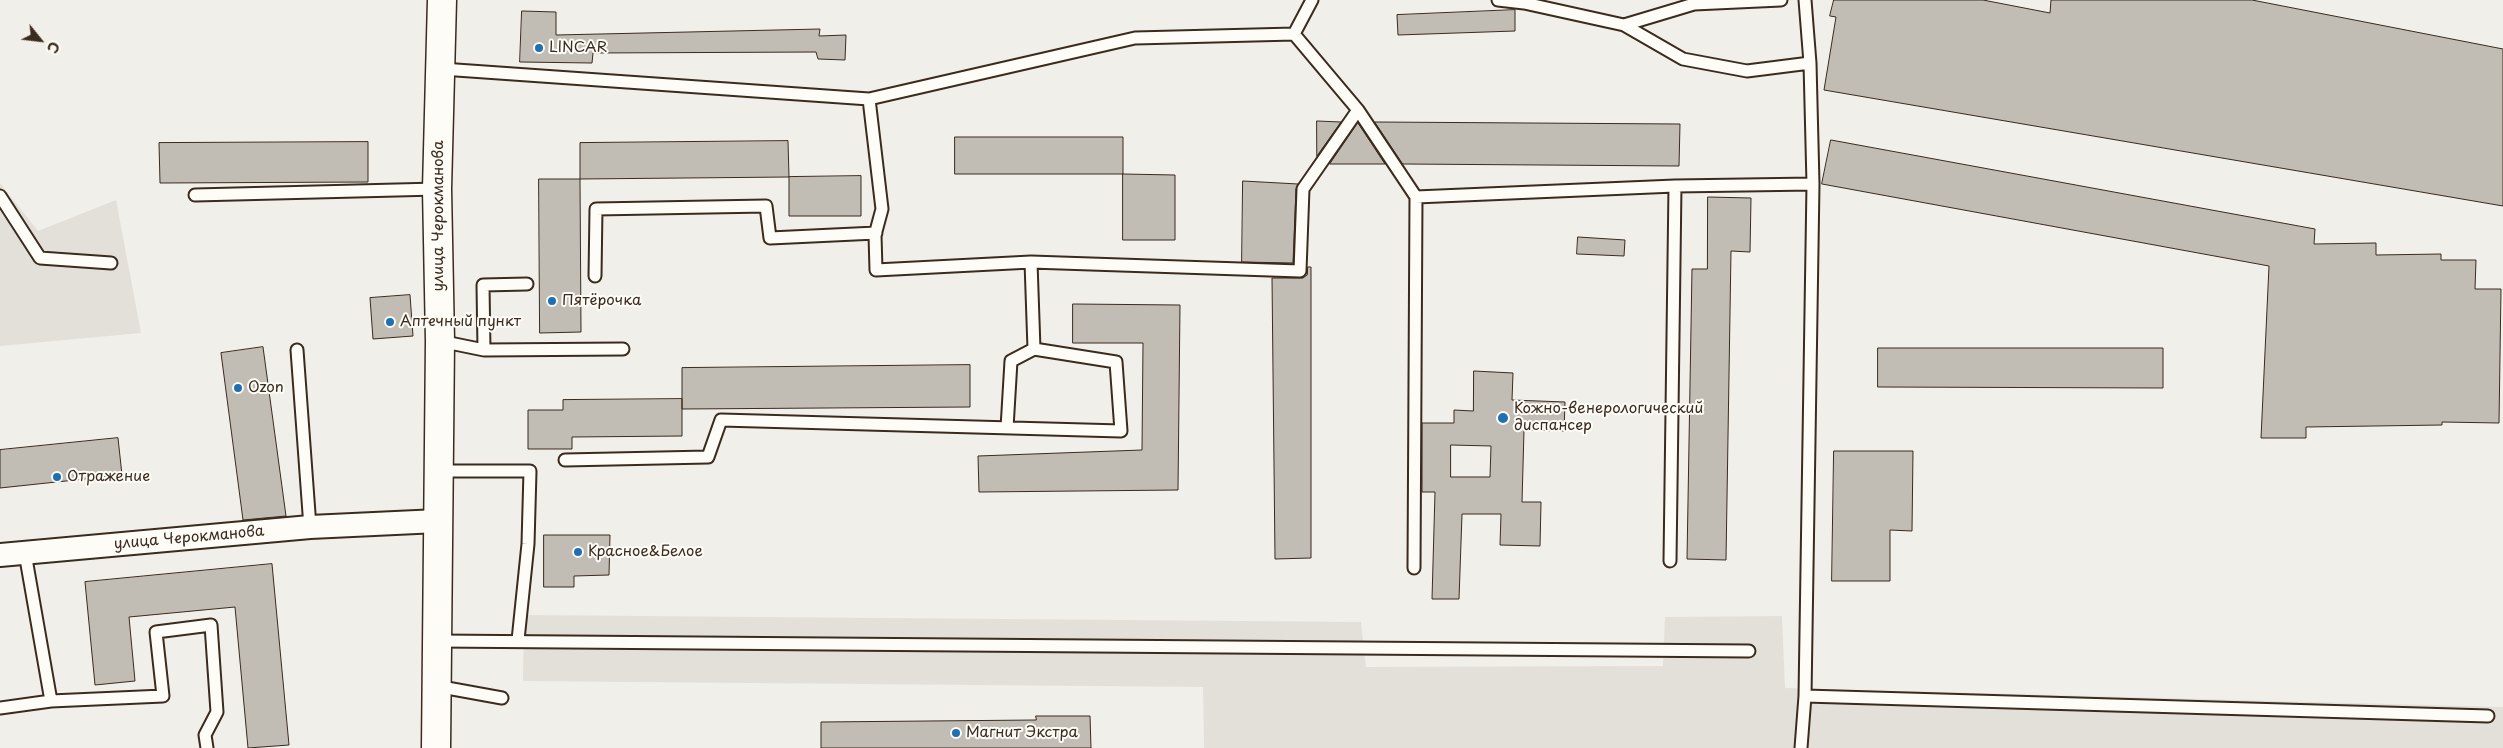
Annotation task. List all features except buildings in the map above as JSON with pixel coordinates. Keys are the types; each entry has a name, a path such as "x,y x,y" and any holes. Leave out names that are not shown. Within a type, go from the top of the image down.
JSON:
{"street":[{"name":"улица Черокманова","path":"436,748 440,341 437,189 442,69 442,0"},
{"name":"улица Черокманова","path":"0,555 310,527 438,521"}],"lane":[{"path":"1294,34 1312,0"},
{"path":"1498,0 1524,3 1624,25 1683,59 1747,71 1810,63"},
{"path":"1624,25 1694,4 1781,0"},
{"path":"1801,748 1805,696 1813,184 1810,63 1805,0"},
{"path":"442,69 869,99 1136,38 1294,34"},
{"path":"1294,34 1358,110 1416,197 1414,568"},
{"path":"869,99 882,209 876,233 876,270 1031,262 1300,272 1304,189 1358,110"},
{"path":"1416,197 1675,186 1813,184"},
{"path":"1670,561 1675,186"},
{"path":"194,195 437,189"},
{"path":"0,196 40,258 111,263"},
{"path":"595,276 596,209 766,206 770,238 876,233"},
{"path":"1031,262 1034,348"},
{"path":"484,350 483,285 527,284"},
{"path":"440,341 484,350 623,349"},
{"path":"565,460 708,458 721,420 1007,428 1122,431 1116,362 1034,348 1011,361 1007,428"},
{"path":"297,350 310,527"},
{"path":"438,471 530,470 528,544 518,640"},
{"path":"25,553 51,701"},
{"path":"0,708 51,701 163,696 156,632 211,625 217,712 205,735 207,748"},
{"path":"436,641 518,640 1749,651"},
{"path":"436,686 502,698"},
{"path":"1805,696 2488,716"}],"shaded area":[{"path":"0,183 38,231 116,200 141,333 0,346"},
{"path":"524,615 1361,622 1366,667 1663,666 1665,617 1782,616 1785,688 2503,707 2503,748 1204,748 1203,687 523,681"}],"place":[{"name":"LINCAR","path":"539,48"},
{"name":"Пятёрочка","path":"552,301"},
{"name":"Аптечный пункт","path":"390,322"},
{"name":"Ozon","path":"238,388"},
{"name":"Кожно-венерологический диспансер","path":"1503,418"},
{"name":"Отражение","path":"57,477"},
{"name":"Красное&Белое","path":"578,552"},
{"name":"Магнит Экстра","path":"956,733"}]}
